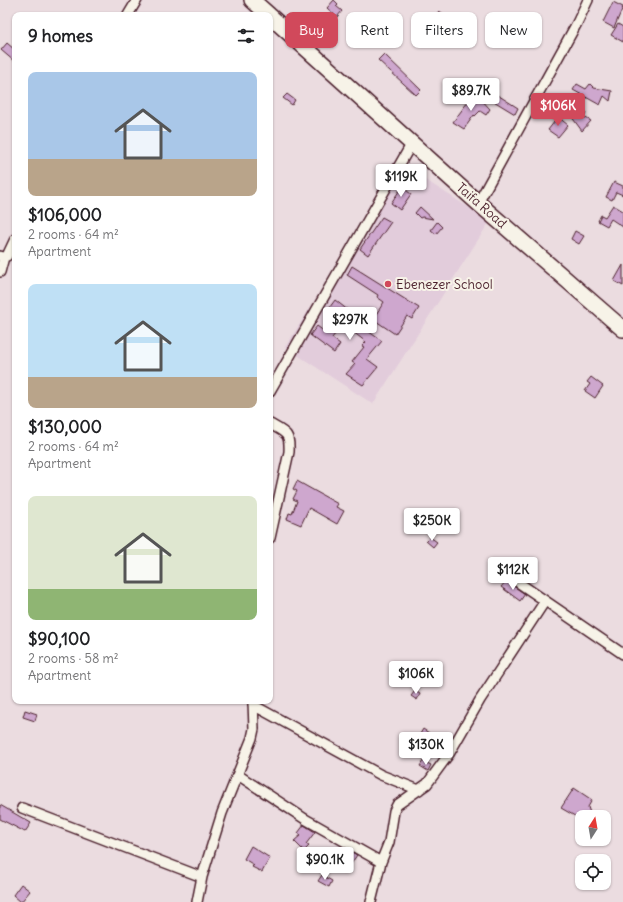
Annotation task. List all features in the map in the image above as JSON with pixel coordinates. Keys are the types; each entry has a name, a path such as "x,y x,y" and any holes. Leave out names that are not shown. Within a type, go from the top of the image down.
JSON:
{"highway":[{"name":"Taifa Road","path":"252,0 266,12"},
{"name":"Taifa Road","path":"273,18 478,203 623,329"}],"street":[{"path":"130,12 137,0"},
{"path":"478,203 577,23 588,0"},
{"path":"273,386 412,143"},
{"path":"0,272 2,257 7,256 12,245"},
{"path":"273,426 286,433 290,439 289,452 273,524"},
{"path":"506,574 623,654"},
{"path":"371,902 380,862 389,842 394,811 403,800 427,784 449,754 480,700 545,601"},
{"path":"197,902 202,877 222,813 252,738 253,704"},
{"path":"255,704 376,772 419,790"},
{"path":"238,775 305,819 380,862"},
{"path":"22,808 202,877"}],"shaded area":[{"name":"Ebenezer School","path":"402,165 490,221 373,404 285,347"}],"building":[{"path":"334,0 338,4 336,6 342,11 338,16 338,12 331,12 327,8"},
{"path":"613,2 623,7 614,28 603,22"},
{"path":"618,24 623,27 623,42 611,35"},
{"path":"7,43 12,47 12,59 1,50"},
{"path":"384,54 421,90 416,95 378,60"},
{"path":"577,84 586,89 590,84 594,88 612,91 610,101 604,96 600,105 573,90"},
{"path":"287,94 295,100 292,105 283,98"},
{"path":"496,94 518,108 515,114 492,100"},
{"path":"479,97 490,109 486,115 480,111 475,116 474,115 464,129 453,122 470,99 474,102"},
{"path":"563,105 584,109 586,112 584,117 591,121 582,131"},
{"path":"558,117 568,125 558,137 548,130"},
{"path":"614,182 623,186 623,195 616,192 612,200 606,197"},
{"path":"402,187 411,194 400,210 391,203"},
{"path":"613,205 623,211 623,227 611,219 607,226 598,221 601,215 605,217"},
{"path":"420,207 433,219 420,218 415,213"},
{"path":"382,217 391,222 368,255 360,249"},
{"path":"437,222 442,227 436,234 431,230"},
{"path":"575,231 584,236 579,244 571,239"},
{"path":"623,265 623,286 614,281"},
{"path":"352,266 419,308 412,319 407,316 395,334 373,319 384,302 377,297 378,295 347,275"},
{"path":"335,300 358,318 355,322 382,341 367,359 378,367 363,385 346,374 355,364 352,362 364,347 362,346 366,342 343,324 332,338 340,344 334,353 310,335 317,326 325,332 335,318 327,311"},
{"path":"591,377 603,386 595,398 585,391 590,384 587,382"},
{"path":"297,481 338,504 336,507 344,511 337,524 309,508 301,525 287,519 289,513 292,514 297,501 293,499 297,491 293,489"},
{"path":"430,537 437,542 433,547 426,541"},
{"path":"506,581 525,594 520,601 501,587"},
{"path":"415,691 420,694 417,700 411,696"},
{"path":"25,710 37,714 35,721 23,717"},
{"path":"423,729 429,733 428,736 436,741 429,753 414,744"},
{"path":"423,761 431,765 428,771 420,766"},
{"path":"574,788 592,800 588,807 589,810 575,810 575,816 561,808"},
{"path":"0,805 31,823 25,832 0,819"},
{"path":"304,825 315,832 306,844 309,846 304,851 294,841 301,835 298,833"},
{"path":"251,846 270,858 262,872 252,867 254,865 244,859"},
{"path":"345,848 357,855 345,873 335,866"},
{"path":"322,875 332,881 329,887 318,881"},
{"path":"21,884 30,891 21,902 13,895"}],"place":[{"name":"Ebenezer School","path":"388,284"}]}
